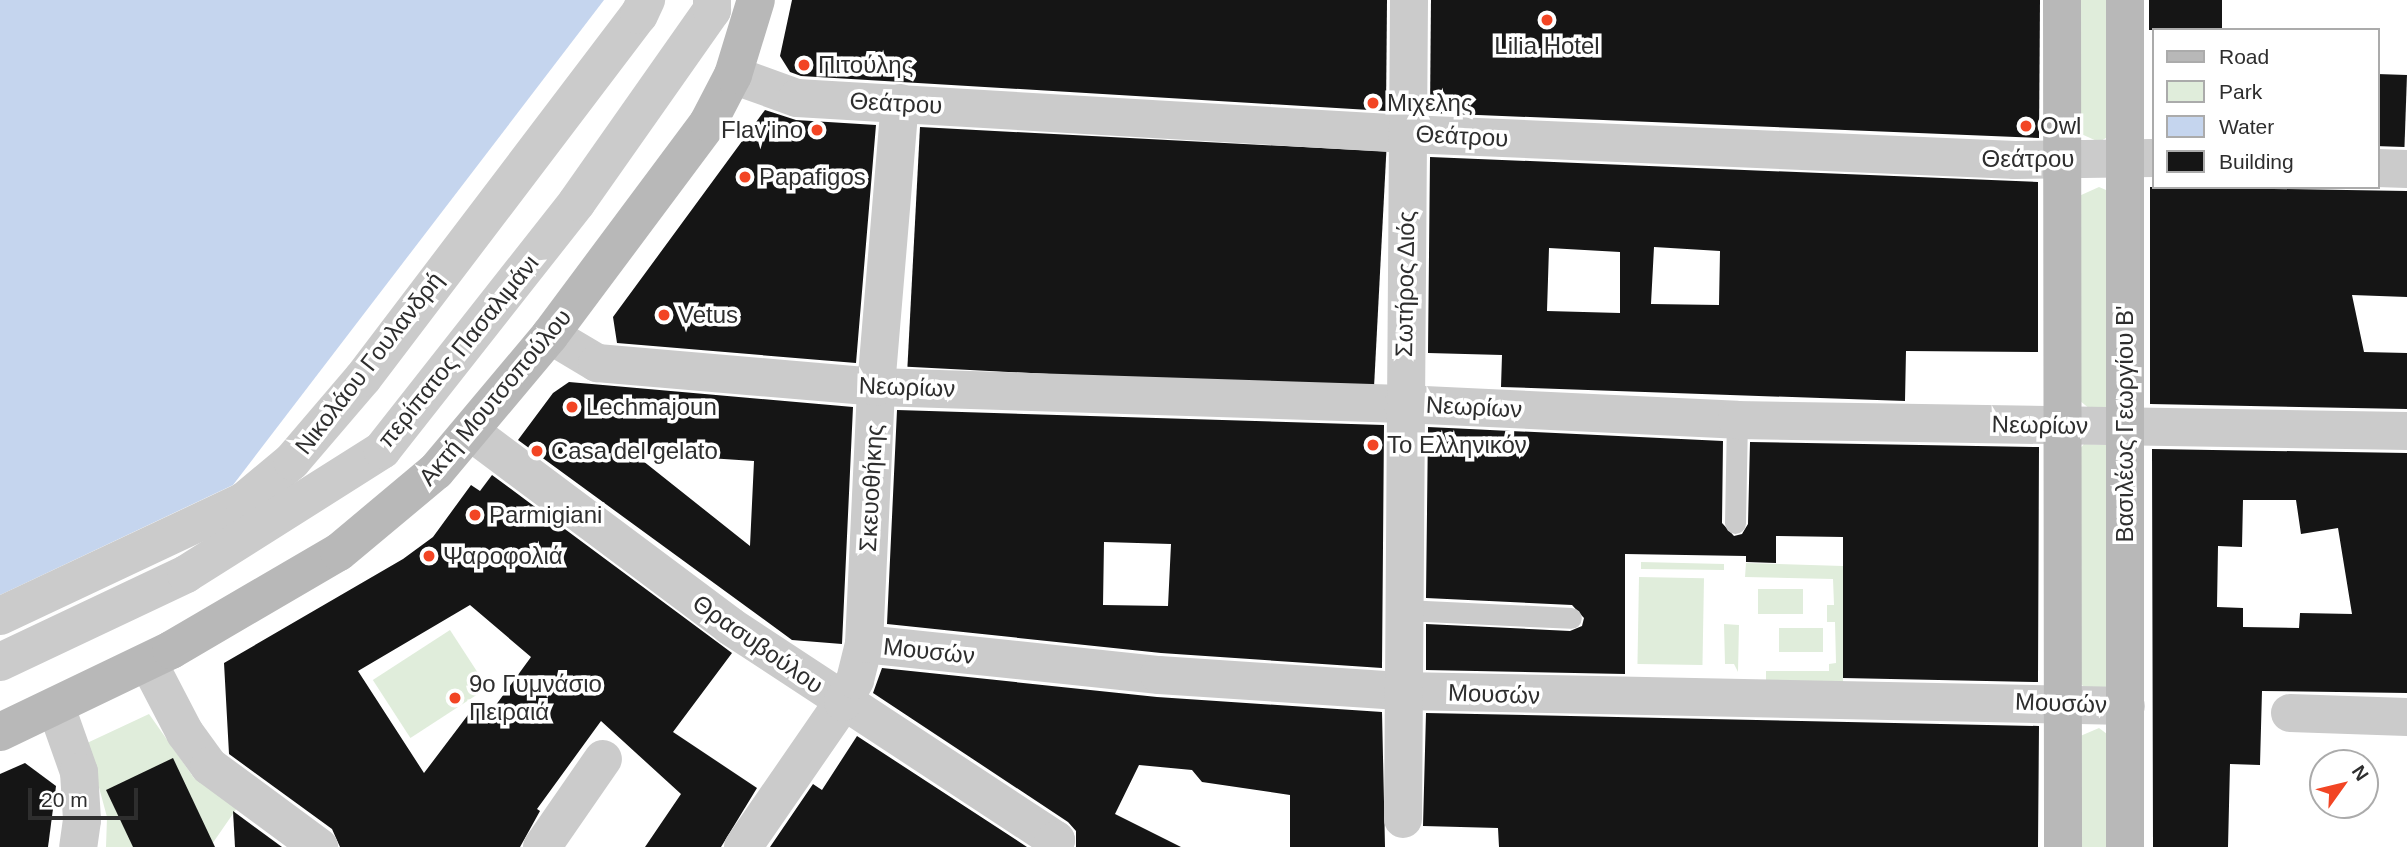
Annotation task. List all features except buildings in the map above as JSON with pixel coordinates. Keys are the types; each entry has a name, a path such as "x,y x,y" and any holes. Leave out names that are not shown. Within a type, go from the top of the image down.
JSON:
{"street":[{"name":"Νικολάου Γουλανδρή","path":"0,616 244,501 292,461 363,378 639,15 646,0"},
{"name":"περίπατος Πασαλιμάνι","path":"0,662 186,574 382,450 577,202 712,10 712,0"},
{"name":"Ακτή Μουτσοπούλου","path":"0,732 148,662 360,537 410,496 471,432 550,335 708,123 733,75 756,0"},
{"name":"Σωτήρος Διός","path":"1404,819 1403,404 1409,0"},
{"path":"2062,0 2063,847"},
{"name":"Βασιλέως Γεωργίου Β'","path":"2125,0 2139,158 2125,426 2125,847"},
{"name":"Θεάτρου","path":"733,75 797,97 1407,134 2063,160 2139,158"},
{"name":"Σκευοθήκης","path":"743,847 843,702 855,680 864,644 876,387 900,103"},
{"path":"2379,168 2407,169"},
{"name":"Νεωρίων","path":"550,335 597,363 876,387 1403,404 1737,420 2407,431"},
{"name":"Θρασυβούλου","path":"471,432 730,626 1054,844"},
{"name":"Μουσών","path":"864,644 1159,674 1403,691 1625,698 2063,702 2126,706"},
{"path":"148,662 185,733 209,766 319,847"},
{"path":"56,707 79,772 82,820 78,847"},
{"path":"2290,713 2407,717"},
{"path":"542,847 603,759"}],"lane":[{"path":"1735,523 1737,420"},
{"path":"1404,610 1571,618"}],"green space":[{"path":"2077,0 2114,0 2106,138 2099,142 2079,133"},
{"path":"2099,187 2106,190 2106,407 2091,410 2079,400 2079,196"},
{"path":"2084,444 2106,445 2114,675 2105,688 2084,687 2079,682 2079,450"},
{"path":"1641,562 1724,564 1724,570 1641,569"},
{"path":"1746,563 1843,566 1843,688 1766,685 1766,671 1829,671 1829,664 1836,663 1835,622 1827,622 1827,605 1834,605 1833,579 1745,577"},
{"path":"1639,577 1704,578 1702,665 1637,664"},
{"path":"1758,589 1803,589 1803,614 1758,614"},
{"path":"1724,624 1739,625 1738,672 1734,664 1725,664"},
{"path":"1779,628 1823,628 1823,652 1779,652"},
{"path":"450,630 488,688 410,738 373,680"},
{"path":"149,714 194,778 237,808 210,847 106,847 107,817 87,743"},
{"path":"2099,728 2111,737 2113,847 2076,847 2078,737"}],"water":[{"path":"0,0 604,0 233,485 0,595"}],"place":[{"name":"Lilia Hotel","path":"1547,20"},
{"name":"Πιτούλης","path":"804,65"},
{"name":"Μιχελης","path":"1373,103"},
{"name":"Owl","path":"2026,126"},
{"name":"Flav'ino","path":"817,130"},
{"name":"Papafigos","path":"745,177"},
{"name":"Vetus","path":"664,315"},
{"name":"Lechmajoun","path":"572,407"},
{"name":"Το Ελληνικόν","path":"1373,445"},
{"name":"Casa del gelato","path":"537,451"},
{"name":"Parmigiani","path":"475,515"},
{"name":"Ψαροφολιά","path":"429,556"},
{"name":"9ο Γυμνάσιο Πειραιά","path":"455,698"}]}
